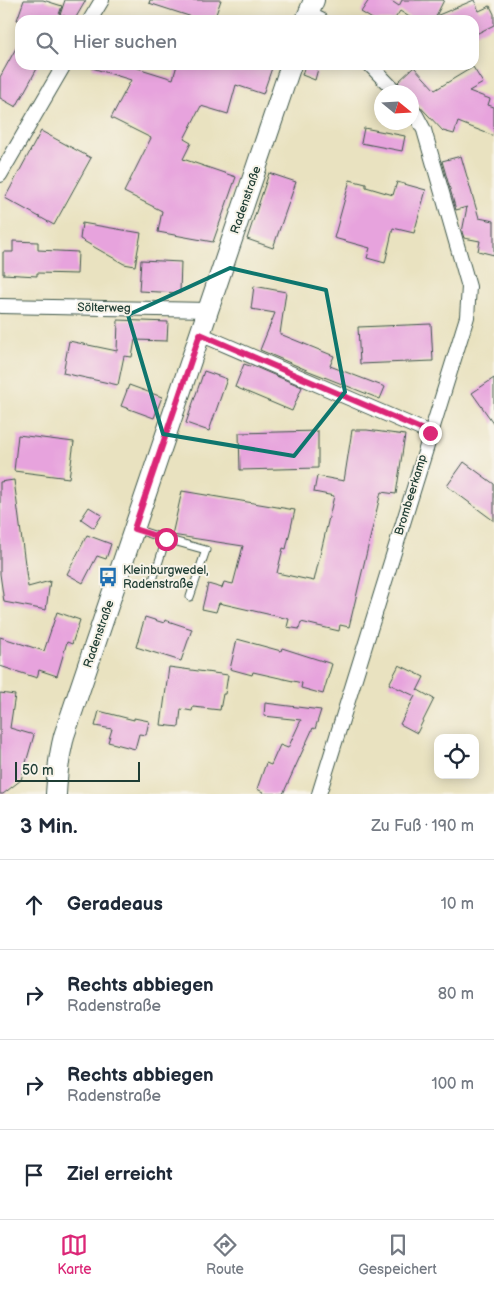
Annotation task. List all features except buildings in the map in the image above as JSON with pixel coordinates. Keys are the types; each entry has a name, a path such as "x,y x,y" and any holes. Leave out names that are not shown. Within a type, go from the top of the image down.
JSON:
{"street":[{"path":"93,15 102,0"},
{"path":"0,175 61,70"},
{"name":"Radenstraße","path":"56,794 59,755 64,736 289,70"},
{"path":"375,70 389,85"},
{"name":"Brombeerkamp","path":"319,794 467,317 470,287 424,130 419,121"},
{"name":"Sölterweg","path":"0,306 208,310"},
{"path":"200,334 430,433"}],"lane":[{"path":"134,529 206,550 190,597"},
{"path":"153,580 166,539"}],"highlighted area":[{"path":"230,268 326,290 345,392 294,456 163,434 128,315"}],"place":[{"name":"Kleinburgwedel, Radenstraße","path":"108,577"}],"route":[{"path":"166,539 134,529 200,334 430,433"}]}
